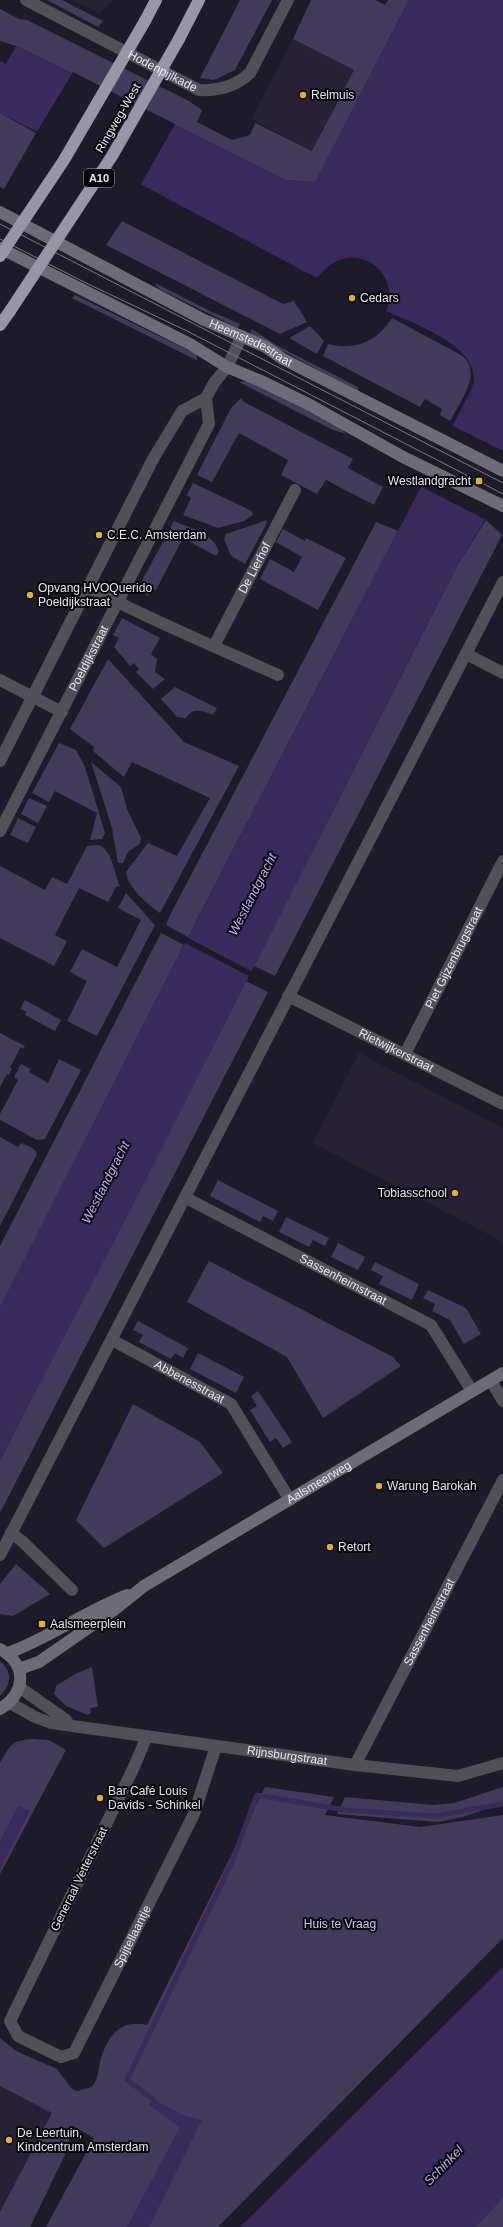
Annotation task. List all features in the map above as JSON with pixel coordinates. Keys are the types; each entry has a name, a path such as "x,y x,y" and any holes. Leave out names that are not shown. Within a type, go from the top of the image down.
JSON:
{"highway":[{"name":"Ringweg-West","path":"0,256 64,160 156,0"},
{"name":"Ringweg-West","path":"0,325 112,156 179,39 199,0"}],"street":[{"name":"Hodenpijlkade","path":"26,0 199,90 212,91 228,86 250,73 288,0"},
{"name":"Heemstedestraat","path":"0,212 202,319 266,347 283,359 330,384 418,427 502,471"},
{"path":"0,248 190,344 227,367 261,381 310,406 486,500 503,506"},
{"path":"0,761 153,459 182,411 206,398 214,383 227,367 242,336"},
{"name":"Poeldijkstraat","path":"0,830 209,424 206,398"},
{"name":"De Lierhof","path":"214,646 295,490"},
{"path":"0,1555 186,1198 288,996 503,582"},
{"path":"88,587 159,623 278,675"},
{"path":"466,654 503,673"},
{"path":"0,680 62,712"},
{"name":"Piet Gijzenbrugstraat","path":"405,1054 503,861"},
{"name":"Rietwijkerstraat","path":"288,996 503,1104"},
{"name":"Sassenheimstraat","path":"186,1198 431,1325 472,1391"},
{"name":"Abbenesstraat","path":"112,1340 231,1404 290,1500"},
{"name":"Aalsmeerweg","path":"136,1592 503,1373"},
{"path":"491,1380 503,1401"},
{"name":"Sassenheimstraat","path":"355,1765 503,1480"},
{"path":"11,1533 22,1541 72,1590"},
{"path":"5,1706 19,1687 19,1669 4,1651 37,1642 108,1603 136,1592"},
{"path":"19,1669 39,1662 114,1610 136,1592"},
{"path":"19,1687 66,1720 69,1725"},
{"name":"Rijnsburgstraat","path":"5,1706 51,1724 69,1725 355,1765 458,1776 503,1763"},
{"name":"Generaal Vetterstraat","path":"10,2021 134,1767 147,1736"},
{"name":"Spijtellaantje","path":"10,2021 18,2036 61,2057 74,2053 194,1814 216,1746"}],"shaded area":[{"path":"71,0 114,0 99,13"},
{"name":"Relmuis","path":"293,39 354,70 312,151 251,119"},
{"name":"Tobiasschool","path":"359,1053 503,1128 503,1242 313,1143"},
{"path":"0,2076 69,2112 0,2227"}],"green space":[{"path":"47,0 62,0 103,21 98,27"},
{"path":"240,0 272,0 235,70 214,80 200,78"},
{"path":"311,0 375,0 385,5 388,0 409,0 316,181 312,182 285,180 16,46 0,41 0,9 19,19 27,20 189,101 202,110 197,122 232,140 250,135 255,123 312,151 354,70 293,39"},
{"path":"0,113 36,133 4,189 0,187"},
{"path":"122,221 283,304 294,301 307,322 280,334 106,245"},
{"path":"155,283 212,312 240,324 238,328 159,289"},
{"path":"75,295 196,354 198,361 72,298"},
{"path":"392,318 461,355 468,362 470,378 468,387 450,421 440,415 442,409 425,399 420,407 323,356 328,344 338,346 356,345 372,339"},
{"path":"310,326 324,341 317,354 289,338"},
{"path":"252,329 276,345 358,387 359,392 250,333"},
{"path":"249,381 336,425 347,434 333,430 239,382"},
{"path":"241,398 244,402 353,459 348,468 383,487 374,505 326,480 317,494 281,475 288,460 239,433 212,482 197,475 231,408"},
{"path":"193,483 252,511 253,515 244,521 218,528 183,515 191,498 187,495"},
{"path":"267,520 266,525 245,564 231,556 224,539 226,534"},
{"path":"486,520 502,535 275,976 254,966 457,566"},
{"path":"174,521 206,535 216,545 219,551 216,556 183,538 156,590 153,589 148,596 137,590"},
{"path":"376,522 398,531 188,937 166,925 169,917"},
{"path":"283,529 305,541 306,538 346,558 318,610 260,579 270,559 294,572 302,557 276,542"},
{"path":"122,618 160,638 151,654 157,659 155,672 165,679 153,689 136,672 139,669 134,663 130,666 114,647 119,638 113,635"},
{"path":"108,659 184,742 239,766 160,913 144,900 134,889 127,878 126,872 148,843 177,856 210,798 132,762 124,777 93,751 94,747 70,729"},
{"path":"175,687 217,708 213,715 195,711 186,718 177,717 161,699"},
{"path":"59,743 76,750 85,767 105,833 102,839 90,840 97,813 55,791 49,802 32,793"},
{"path":"91,762 121,787 127,809 141,838 140,844 128,852 123,863 118,863 112,828"},
{"path":"29,798 47,806 38,823 21,814"},
{"path":"18,818 36,827 28,843 10,835"},
{"path":"99,845 104,848 110,858 120,886 116,887 108,902 79,888 55,935 67,941 54,966 0,938 0,866 45,890 52,877 67,884 87,846"},
{"path":"126,893 155,925 97,1036 67,1021 87,981 70,972 82,949 117,967 141,920 118,908"},
{"path":"161,933 184,945 0,1308 0,1246"},
{"path":"246,981 268,992 0,1513 0,1460"},
{"path":"25,1000 61,1020 55,1031 25,1015 27,1012 20,1009"},
{"path":"0,1033 25,1046 23,1049 21,1047 10,1067 12,1069 9,1075 7,1074 0,1087"},
{"path":"59,1059 81,1070 45,1139 37,1140 0,1120 0,1114 18,1080 14,1077 21,1064 30,1069 29,1072 48,1083"},
{"path":"0,1137 18,1147 21,1143 33,1148 37,1154 0,1226"},
{"path":"218,1180 278,1211 273,1221 263,1216 260,1222 210,1196"},
{"path":"286,1217 329,1238 325,1246 313,1240 309,1247 279,1232"},
{"path":"338,1243 365,1257 358,1270 331,1257"},
{"path":"209,1261 393,1357 401,1366 323,1418 287,1357 187,1302"},
{"path":"375,1262 419,1284 412,1300 379,1284 383,1276 371,1270"},
{"path":"428,1290 466,1308 481,1334 464,1344 450,1320 432,1311 435,1304 423,1298"},
{"path":"138,1321 188,1348 183,1358 175,1353 171,1359 139,1342 143,1335 133,1330"},
{"path":"198,1353 244,1377 236,1393 190,1369"},
{"path":"258,1391 292,1442 283,1448 276,1438 270,1442 250,1410 257,1406 251,1396"},
{"path":"133,1404 200,1442 223,1473 104,1548 76,1520"},
{"path":"16,1564 50,1594 13,1616 0,1614 0,1584"},
{"path":"0,1661 7,1669 9,1678 7,1687 0,1696"},
{"path":"92,1667 98,1707 90,1708 91,1713 88,1715 66,1706 54,1694 56,1686 75,1674"},
{"path":"32,1739 49,1740 66,1750 0,1874 0,1762 12,1745 19,1741"},
{"name":"Huis te Vraag","path":"265,1787 334,1797 325,1815 420,1827 503,1815 503,1938 218,2227 46,2227 94,2138 73,2126 64,2157 30,2227 0,2227 0,2212 52,2113 0,2086 0,2038 16,2051 57,2069 72,2089 77,2091 92,2087 97,2077 104,2049 112,2035 123,2026 130,2024 147,2025"},
{"path":"503,1787 503,1803 463,1817 437,1822 337,1814 345,1797 434,1805 454,1803"},
{"path":"503,2187 503,2227 464,2227"}],"water":[{"path":"409,0 503,0 503,468 480,513 487,517 457,566 132,1207 0,1460 0,1308 184,945 471,390 474,375 469,362 459,350 446,340 414,323 386,311 389,298 388,287 384,276 368,261 357,258 345,258 331,264 317,278 140,184 0,113 0,61 6,64 16,46 285,180 316,181","holes":["484,441 487,443 455,504 452,502"]},
{"path":"18,1806 30,1811 0,1870 0,1841"},
{"name":"Schinkel","path":"503,1967 503,2198 476,2227 240,2227"},
{"path":"153,2099 185,2116 202,2120 149,2227 127,2227 180,2127 149,2105"}],"pier":[{"path":"73,72 175,124 140,186 35,135"},
{"path":"451,425 503,451 503,468 480,513 487,517 486,520 420,486"},
{"path":"186,937 253,972 251,977 183,942"}],"waterway":[{"path":"153,2099 127,2080 231,1864 257,1795 345,1810 435,1816 503,1804"}],"tram line":[{"path":"0,224 503,483"},
{"path":"0,239 86,283 187,331 503,494"}],"place":[{"name":"Relmuis","path":"303,95"},
{"name":"Cedars","path":"352,298"},
{"name":"Westlandgracht","path":"479,481"},
{"name":"C.E.C. Amsterdam","path":"99,535"},
{"name":"Opvang HVOQuerido Poeldijkstraat","path":"30,595"},
{"name":"Tobiasschool","path":"455,1193"},
{"name":"Warung Barokah","path":"379,1486"},
{"name":"Retort","path":"330,1547"},
{"name":"Aalsmeerplein","path":"42,1624"},
{"name":"Bar Café Louis Davids - Schinkel","path":"100,1798"},
{"name":"De Leertuin, Kindcentrum Amsterdam","path":"9,2140"}]}
